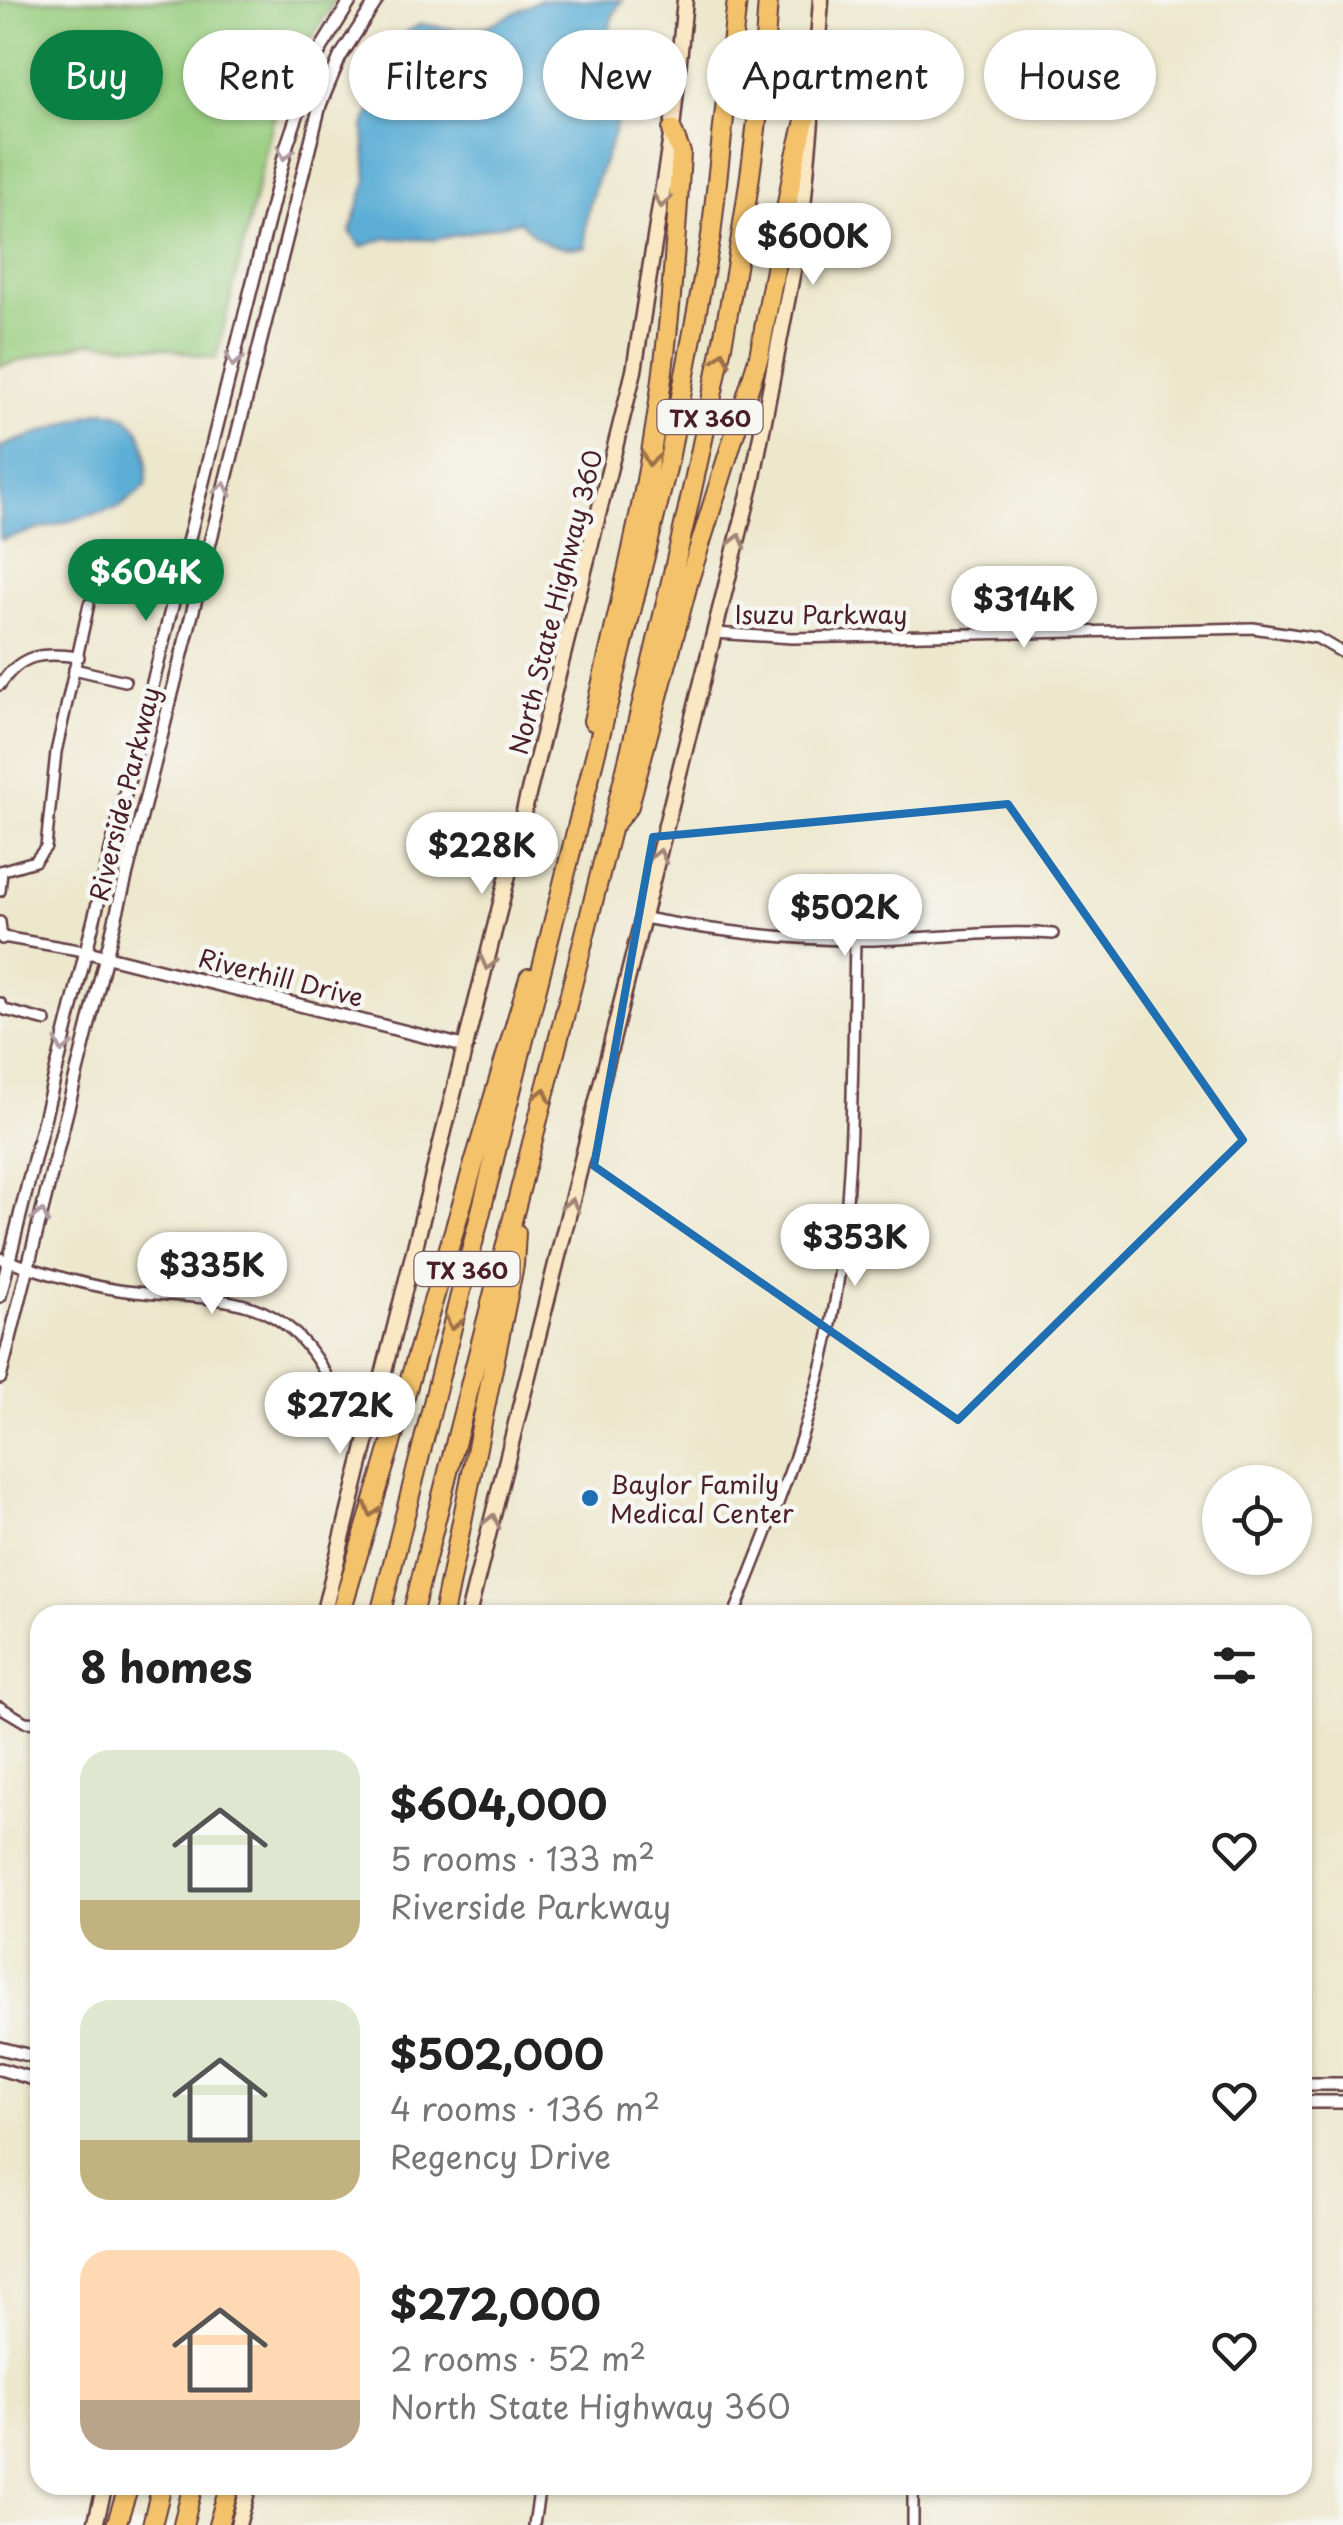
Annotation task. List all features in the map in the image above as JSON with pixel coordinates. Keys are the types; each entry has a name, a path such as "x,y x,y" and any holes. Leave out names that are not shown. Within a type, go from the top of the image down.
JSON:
{"highway":[{"name":"TX 360","path":"383,1605 587,794 694,338 720,176 736,0"},
{"name":"TX 360","path":"414,1605 612,828 724,346 757,127 768,0"},
{"path":"612,828 629,806 689,580 759,356 805,120"},
{"path":"587,794 582,766 638,522 671,308 681,153 672,130"},
{"path":"343,1605 538,946 555,924"},
{"path":"445,1605 514,1265 518,1189"},
{"path":"116,2525 126,2495"},
{"path":"152,2525 160,2495"},
{"path":"183,2525 190,2495"},
{"path":"218,2525 227,2495"}],"main road":[{"name":"North State Highway 360","path":"326,1605 634,371 672,130 685,0"},
{"path":"819,30 821,0"},
{"path":"471,1605 715,633 778,357 801,230 811,120"},
{"path":"95,2525 102,2495"},
{"path":"238,2525 247,2495"}],"street":[{"name":"Riverside Parkway","path":"0,1296 4,1260 227,391 286,145 320,52 351,0"},
{"name":"Riverside Parkway","path":"0,1378 320,105 340,57 378,0"},
{"path":"227,391 246,396"},
{"path":"0,891 1,871 35,861 46,847 49,791 90,604"},
{"name":"Isuzu Parkway","path":"715,633 792,638 1252,628 1317,638 1343,653"},
{"path":"0,686 21,661 39,653 78,657"},
{"path":"74,669 124,681"},
{"path":"644,918 758,936 856,940 957,932 1053,934"},
{"path":"0,922 2,939 84,951"},
{"path":"738,1605 806,1419 833,1317 850,1163 856,940"},
{"name":"Riverhill Drive","path":"84,951 467,1047"},
{"path":"2,1011 46,1021"},
{"path":"4,1260 132,1292 257,1305 293,1333 331,1384"},
{"path":"0,1708 30,1722"},
{"path":"0,2048 30,2056"},
{"path":"0,2069 30,2079"},
{"path":"1312,2084 1343,2084"},
{"path":"1312,2102 1343,2102"},
{"path":"534,2525 538,2495"},
{"path":"913,2525 914,2495"}],"highlighted area":[{"path":"1008,804 1243,1140 958,1420 594,1166 653,837"}],"green space":[{"path":"0,0 335,0 317,30 183,30 183,120 273,120 216,359 165,348 90,342 0,366"}],"water":[{"path":"540,0 622,0 610,30 543,30 543,120 618,120 589,207 586,247 549,244 520,221 434,240 386,238 361,247 350,232 367,180 367,120 523,120 523,30 460,30 487,26"},
{"path":"421,24 460,30 410,30"},
{"path":"101,411 127,418 141,435 147,460 146,486 120,507 0,540 0,447"}],"place":[{"name":"Baylor Family Medical Center","path":"590,1498"}]}
